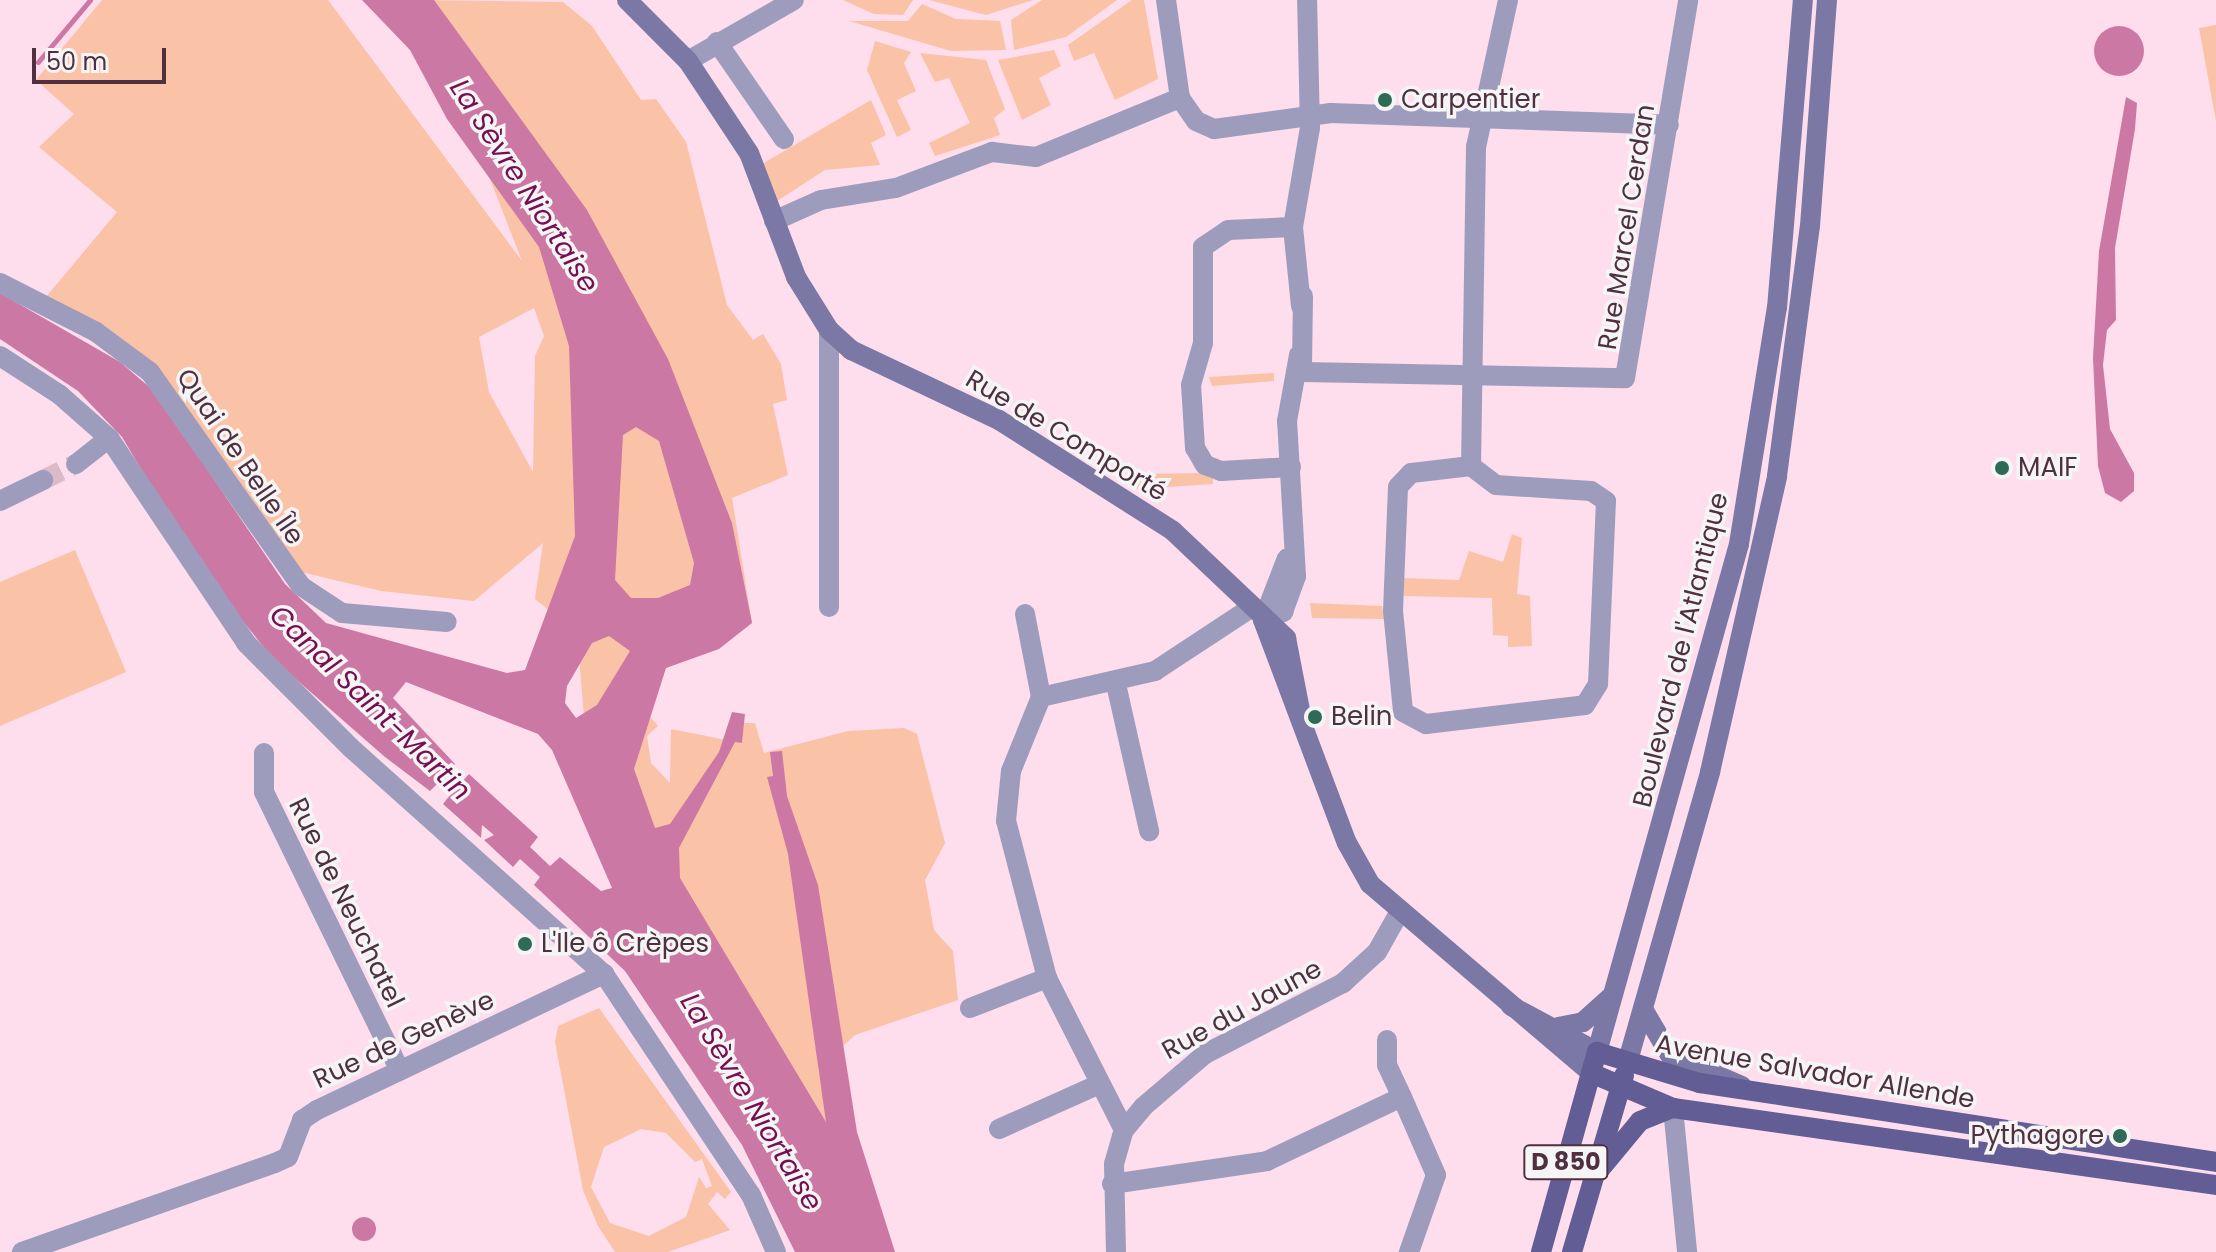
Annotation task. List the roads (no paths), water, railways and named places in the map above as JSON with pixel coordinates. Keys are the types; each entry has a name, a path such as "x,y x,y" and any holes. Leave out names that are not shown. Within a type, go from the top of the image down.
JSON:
{"main road":[{"name":"Rue de Comporté","path":"627,0 688,61 749,153 774,221 829,330 851,350 999,420 1173,531 1256,614 1300,710 1355,859 1399,913 1591,1073"},
{"name":"Boulevard de l'Atlantique","path":"1541,1252 1744,517 1777,308 1803,0"},
{"name":"Boulevard de l'Atlantique","path":"1572,1252 1710,772 1777,476 1810,226 1827,0"},
{"path":"1558,1027 1583,1022 1613,995"},
{"name":"Rue de Comporté","path":"1511,1006 1558,1027 1597,1052"},
{"path":"1643,1009 1670,1055 1756,1093"},
{"name":"Avenue Salvador Allende","path":"1597,1052 1627,1064 1756,1093 2216,1162"},
{"name":"Avenue Salvador Allende","path":"1591,1073 1673,1108 2216,1185"},
{"name":"Boulevard de l'Atlantique","path":"1595,1175 1640,1121 1673,1108"}],"street":[{"path":"688,61 794,0"},
{"path":"1166,0 1180,98 1188,113 1214,129 1308,117 1669,125"},
{"path":"1041,697 1116,684 1175,661 1256,614 1288,604 1296,564 1291,538 1291,462 1301,364 1301,306 1293,227 1308,117 1307,0"},
{"path":"1471,466 1476,147 1508,0"},
{"name":"Rue Marcel Cerdan","path":"1301,364 1472,378 1625,378 1688,0"},
{"path":"717,42 784,139"},
{"path":"774,221 821,200 896,188 992,152 1036,157 1180,98"},
{"path":"1298,195 1307,256 1301,306"},
{"path":"1291,462 1221,471 1205,465 1195,448 1191,385 1203,343 1203,247 1228,230 1293,227"},
{"name":"Quai de Belle Île","path":"0,283 96,332 150,372 301,586 342,613 447,622"},
{"path":"829,330 829,607"},
{"path":"0,356 109,438 246,643 351,748 604,974 751,1195 776,1252"},
{"path":"76,464 109,438"},
{"path":"1471,466 1496,485 1591,491 1606,501 1598,684 1585,705 1426,724 1403,712 1393,611 1398,487 1411,473 1471,466"},
{"path":"0,501 43,480"},
{"path":"1025,614 1041,697 1011,771 1006,821 1047,978 1095,1086 1124,1130 1112,1184 1116,1252"},
{"path":"1116,684 1149,831"},
{"name":"Rue de Neuchatel","path":"264,753 264,792 400,1071"},
{"name":"Rue du Jaune","path":"1124,1130 1184,1068 1345,981 1377,952 1399,913"},
{"name":"Rue de Genève","path":"22,1252 275,1163 294,1147 302,1120 604,974"},
{"path":"970,1008 1047,978"},
{"path":"1387,1040 1387,1065 1436,1175 1409,1252"},
{"path":"999,1129 1095,1086"},
{"path":"1112,1184 1267,1161 1402,1097"},
{"path":"1673,1108 1687,1252"}],"water":[{"path":"362,0 434,0 587,210 668,359 732,523 752,623 719,649 666,668 634,769 655,828 670,824 719,752 732,712 745,714 742,743 735,742 679,848 680,878 826,1122 788,854 767,777 773,776 770,752 782,751 787,796 818,885 857,1132 895,1252 795,1252 742,1145 625,971 534,885 540,877 520,859 513,867 484,840 494,835 482,825 481,838 443,804 450,795 437,784 430,791 385,757 274,660 199,566 122,437 78,391 0,339 0,293 120,362 154,391 285,584 326,623 507,673 525,670 575,536 569,346 539,247 447,119 410,50","holes":["636,427 659,441 694,563 690,585 658,598 631,598 615,580 623,435","609,636 630,651 597,705 576,718 565,703 567,686 592,643","406,682 538,734 552,750 612,888 601,891 560,857 550,866 530,847 538,837 469,774 460,784 448,773 455,764 393,698"]},
{"path":"2119,26 2137,33 2144,51 2137,69 2119,76 2101,69 2094,51 2101,33"},
{"path":"2126,97 2137,103 2135,129 2115,248 2116,320 2107,330 2103,365 2110,429 2134,473 2134,491 2121,502 2105,493 2098,466 2093,358 2099,251"},
{"path":"364,1217 375,1224 376,1229 369,1240 364,1241 353,1234 352,1229 359,1218"}],"waterway":[{"path":"38,62 90,0"}],"tunnel":[{"path":"43,480 76,464"}],"place":[{"name":"Carpentier","path":"1385,100"},
{"name":"MAIF","path":"2002,468"},
{"name":"Belin","path":"1315,717"},
{"name":"L'Ile ô Crèpes","path":"525,944"},
{"name":"Pythagore","path":"2120,1136"}],"water label":[{"name":"La Sèvre Niortaise","path":"524,186"},
{"name":"Canal Saint-Martin","path":"370,703"},
{"name":"La Sèvre Niortaise","path":"751,1102"}]}
